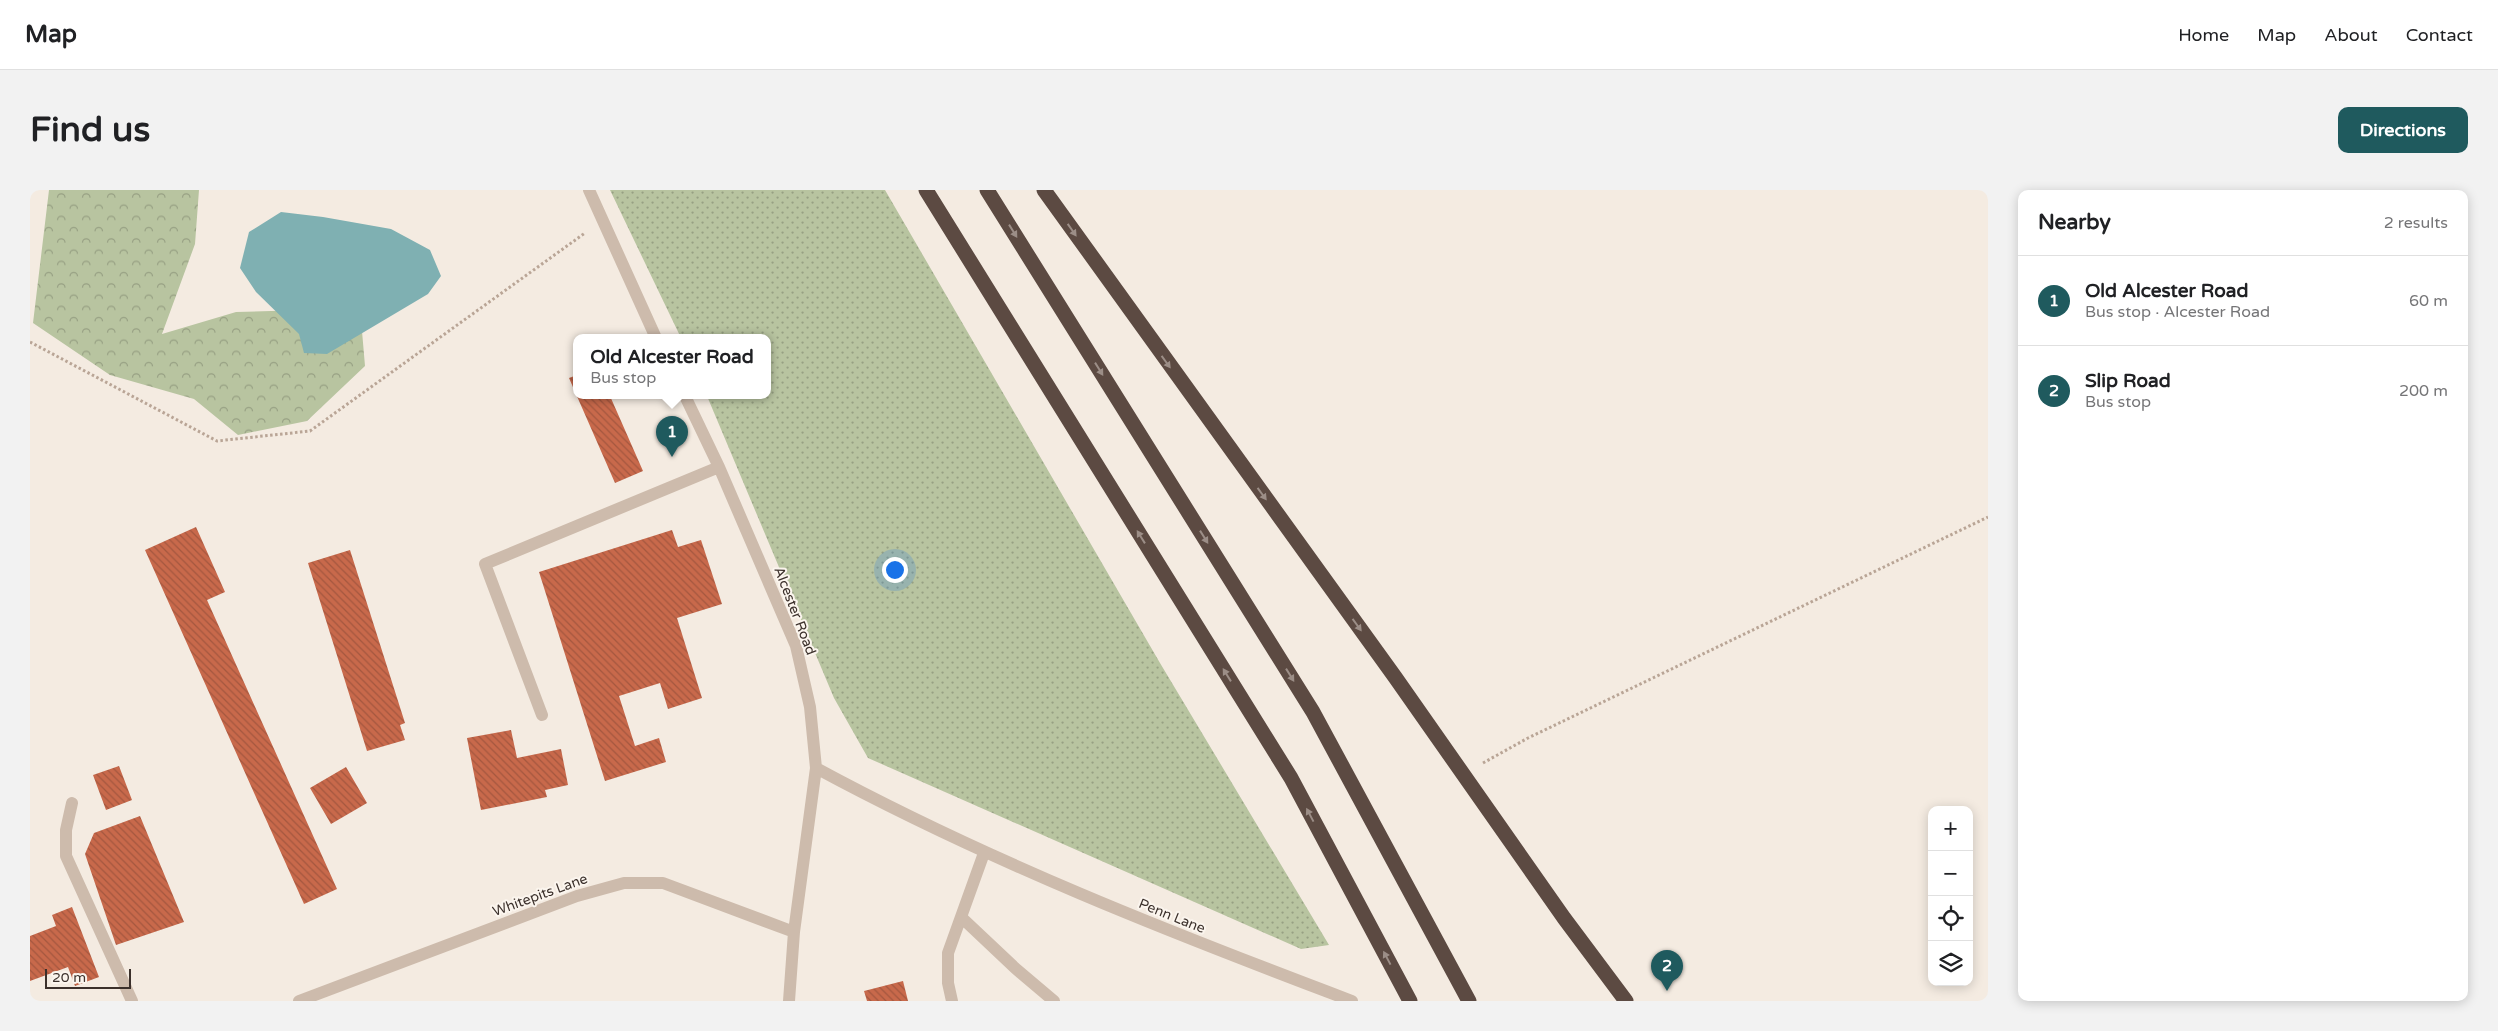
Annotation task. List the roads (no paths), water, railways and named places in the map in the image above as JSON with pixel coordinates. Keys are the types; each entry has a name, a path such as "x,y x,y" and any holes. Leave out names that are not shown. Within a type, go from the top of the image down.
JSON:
{"highway":[{"path":"926,190 1291,778 1410,1001"},
{"path":"987,190 1313,712 1469,1001"},
{"path":"1044,190 1564,918 1626,1001"}],"street":[{"path":"589,190 654,334"},
{"name":"Alcester Road","path":"686,399 719,468 796,646 810,707 816,768 794,932 789,1001"},
{"path":"542,715 485,564 719,468"},
{"name":"Penn Lane","path":"816,768 984,853 1169,932 1352,1001"},
{"path":"72,803 66,830 66,856 132,1001"},
{"path":"952,1001 948,983 948,953 984,853"},
{"name":"Whitepits Lane","path":"299,1001 577,896 624,883 663,883 794,932"},
{"path":"961,917 1015,968 1054,1001"}],"water":[{"path":"281,212 391,229 430,250 441,276 428,294 327,354 304,353 299,334 256,292 240,268 249,232"}],"place":[{"name":"Old Alcester Road","path":"672,457"},
{"name":"Slip Road","path":"1667,991"}]}
